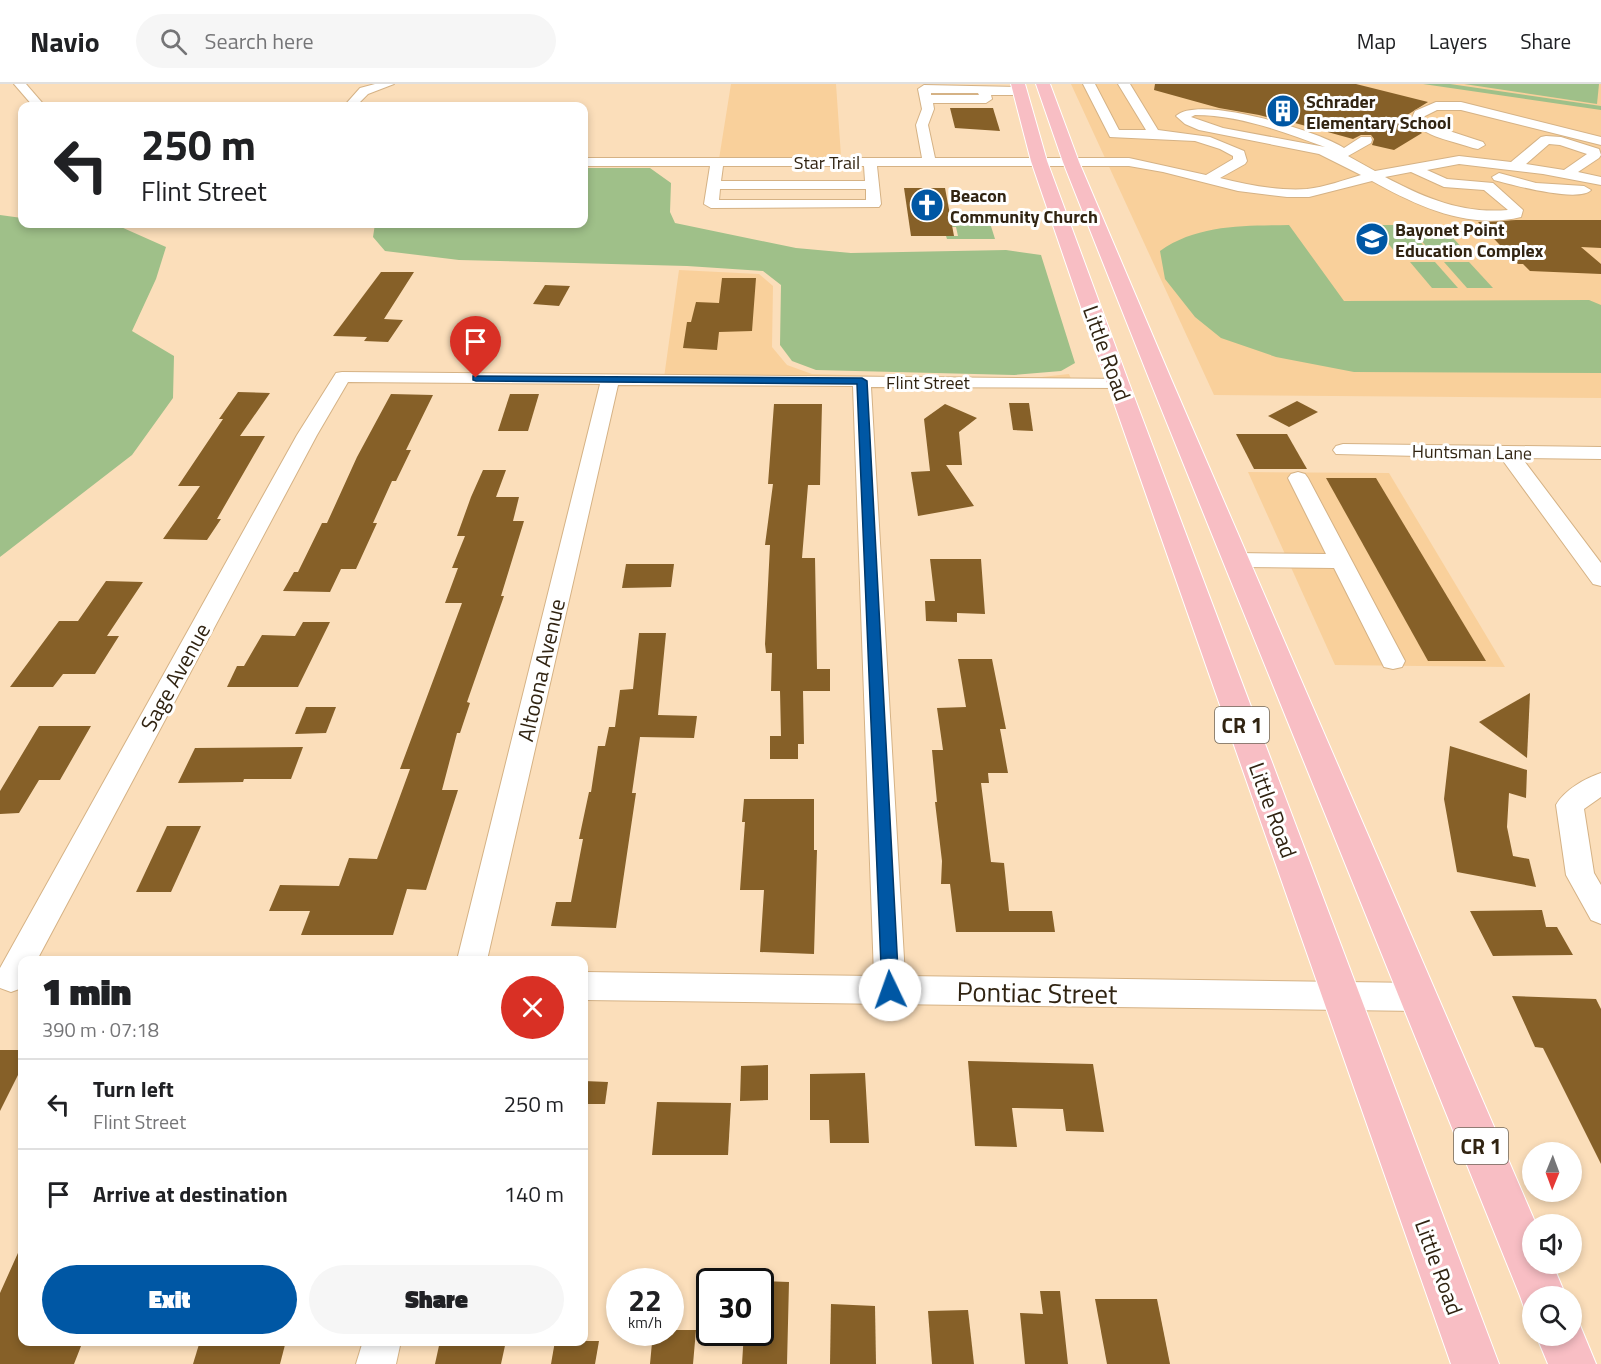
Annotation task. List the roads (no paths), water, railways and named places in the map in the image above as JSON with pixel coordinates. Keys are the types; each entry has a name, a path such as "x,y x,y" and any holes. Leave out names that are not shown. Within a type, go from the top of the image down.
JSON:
{"main road":[{"name":"Little Road","path":"1027,86 1039,161 1475,1364"},
{"name":"Little Road","path":"1027,86 1071,162 1540,1286"},
{"path":"1565,1346 1572,1364"}],"street":[{"path":"20,84 36,102"},
{"path":"354,102 364,91 388,84"},
{"path":"1089,84 1114,135 1194,136 1230,147 1239,154 1240,161 1208,179"},
{"path":"1124,84 1155,135"},
{"path":"929,161 922,125 928,109 926,99 984,95 1027,86"},
{"path":"1454,161 1483,142 1424,127 1416,120 1419,114 1427,109 1448,105 1478,109 1601,141"},
{"path":"1504,129 1531,109"},
{"path":"1339,156 1339,150 1329,144 1228,114 1194,110 1182,116 1184,120 1192,124 1213,130 1297,144 1339,156 1436,208 1476,215 1516,214 1516,210 1488,186 1444,183"},
{"path":"1339,156 1366,140"},
{"path":"1515,166 1546,140 1595,148 1594,155 1568,174"},
{"path":"1454,161 1515,166 1568,174 1601,182"},
{"path":"1454,161 1536,187 1578,190 1594,188 1601,182"},
{"name":"Star Trail","path":"588,162 1129,162 1238,187 1287,193 1309,193 1374,176 1454,161"},
{"path":"717,162 711,204 874,204 870,162"},
{"path":"1415,169 1444,183 1476,215"},
{"name":"Flint Street","path":"342,377 1118,383"},
{"name":"Sage Avenue","path":"23,956 307,435 342,377"},
{"name":"Altoona Avenue","path":"473,956 610,379"},
{"path":"862,381 890,990"},
{"name":"Huntsman Lane","path":"1343,450 1601,453"},
{"path":"1508,453 1601,579"},
{"path":"1298,478 1392,661"},
{"path":"1236,560 1341,561"},
{"path":"1601,783 1570,806 1580,875 1601,911"},
{"name":"Pontiac Street","path":"588,986 1419,997"},
{"path":"376,1364 381,1346"}],"place":[{"name":"Schrader Elementary School","path":"1283,111"},
{"name":"Beacon Community Church","path":"927,205"},
{"name":"Bayonet Point Education Complex","path":"1372,239"}]}
